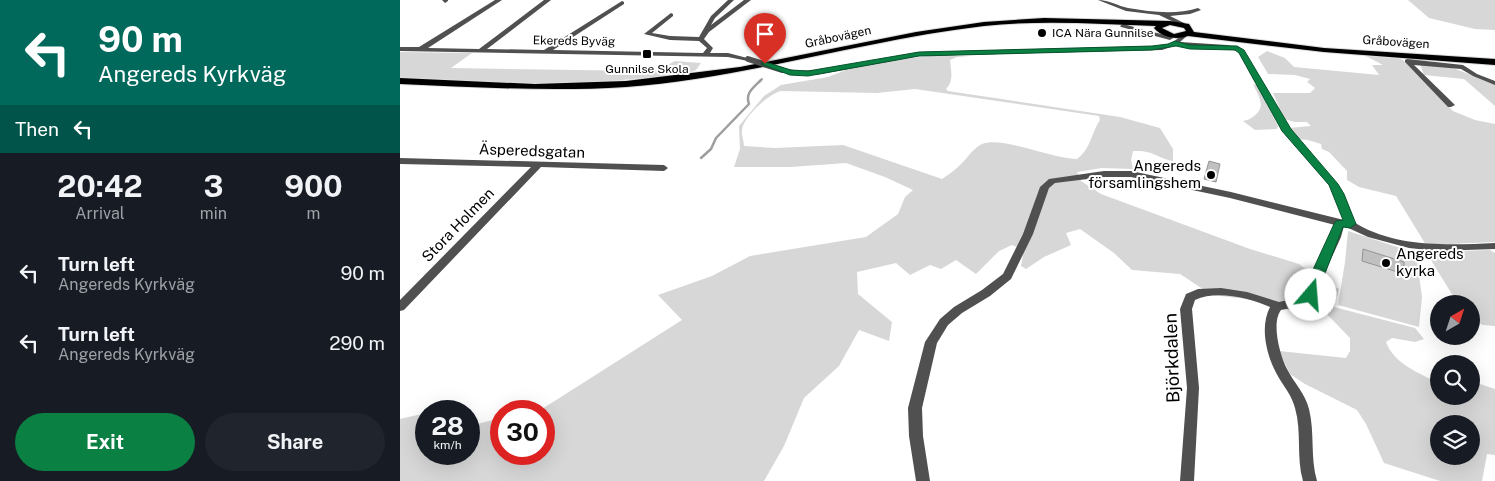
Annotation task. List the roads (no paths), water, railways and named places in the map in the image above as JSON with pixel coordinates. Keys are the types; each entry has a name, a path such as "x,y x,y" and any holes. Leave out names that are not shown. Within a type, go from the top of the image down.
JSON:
{"main road":[{"name":"Gråbovägen","path":"400,81 535,88 626,84 740,70 916,34 984,24 1044,20 1168,30"},
{"name":"Gråbovägen","path":"400,87 543,92 637,87 725,76 930,34 974,28 1045,22 1168,30"},
{"path":"1168,30 1186,30"},
{"path":"1168,30 1186,30"},
{"name":"Gråbovägen","path":"1186,30 1296,47 1495,62"}],"street":[{"path":"421,50 499,0"},
{"path":"480,51 548,0"},
{"path":"707,32 705,30 713,17 731,0"},
{"path":"672,15 647,34 670,38 701,38 748,0"},
{"path":"1101,0 1126,9 1168,30 1190,47 1231,46 1240,50 1287,131 1333,184 1339,194 1345,224 1317,274 1311,295 1304,301 1278,306 1274,310 1271,319 1277,363 1296,392 1305,420 1304,449 1310,481"},
{"path":"545,52 622,3"},
{"path":"1168,30 1171,13 1198,10"},
{"name":"Ekereds Byväg","path":"400,49 732,55 782,70 798,73 819,73 914,55 1170,46 1168,30"},
{"path":"701,38 710,48 705,55"},
{"path":"1400,55 1451,105"},
{"path":"1408,62 1463,67 1475,75 1495,83"},
{"name":"Äsperedsgatan","path":"400,161 664,168"},
{"name":"Stora Holmen","path":"400,307 538,165"},
{"path":"923,481 916,436 915,408 931,342 944,322 958,310 986,294 1007,276 1028,234 1045,187 1052,181 1104,174 1138,175 1231,195 1345,224 1370,234 1418,248 1452,249 1495,246"},
{"name":"Björkdalen","path":"1187,481 1193,388 1186,309 1190,297 1196,293 1210,291 1263,300 1278,306"}],"waterway":[{"path":"701,158 711,149 716,138 749,104 749,94 762,79"}],"place":[{"name":"ICA Nära Gunnilse","path":"1042,33"},
{"name":"Gunnilse Skola","path":"647,54"},
{"name":"Angereds församlingshem","path":"1211,175"},
{"name":"Angereds kyrka","path":"1386,263"}]}
